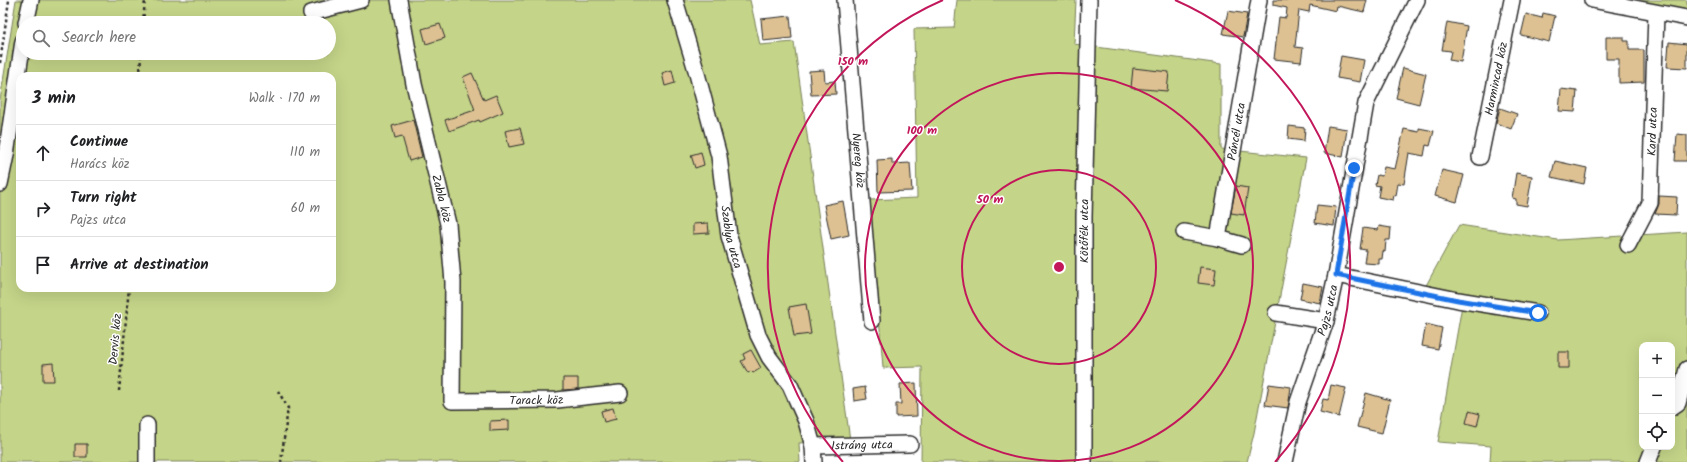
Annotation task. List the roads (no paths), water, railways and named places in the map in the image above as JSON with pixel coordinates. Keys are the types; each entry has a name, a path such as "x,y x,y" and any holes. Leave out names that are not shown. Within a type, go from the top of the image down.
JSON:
{"street":[{"path":"27,16 30,0"},
{"path":"311,13 361,0"},
{"name":"Zabla köz","path":"399,0 414,84 448,224 452,282 452,401"},
{"name":"Szablya utca","path":"676,0 719,156 728,236 758,335 769,357 790,385 806,421 813,446 814,462"},
{"name":"Nyereg köz","path":"845,0 872,321"},
{"name":"Kötőfék utca","path":"1084,462 1084,217 1089,0"},
{"name":"Páncél utca","path":"1218,238 1258,0"},
{"name":"Pajzs utca","path":"1285,462 1298,402 1326,321 1336,275 1366,103 1417,0"},
{"name":"Harmincad köz","path":"1480,157 1512,0"},
{"path":"1592,0 1687,18"},
{"name":"Kard utca","path":"1628,245 1650,203 1656,13"},
{"path":"18,72 20,60"},
{"path":"0,184 6,156 16,88"},
{"path":"1184,232 1218,238 1242,245"},
{"path":"1336,275 1458,300 1538,313"},
{"path":"1276,313 1326,321"},
{"path":"1675,405 1678,403 1687,369"},
{"name":"Tarack köz","path":"452,401 557,400 620,393"},
{"path":"147,425 147,462"},
{"name":"Istráng utca","path":"813,446 910,444"},
{"path":"1648,462 1653,450"}]}
